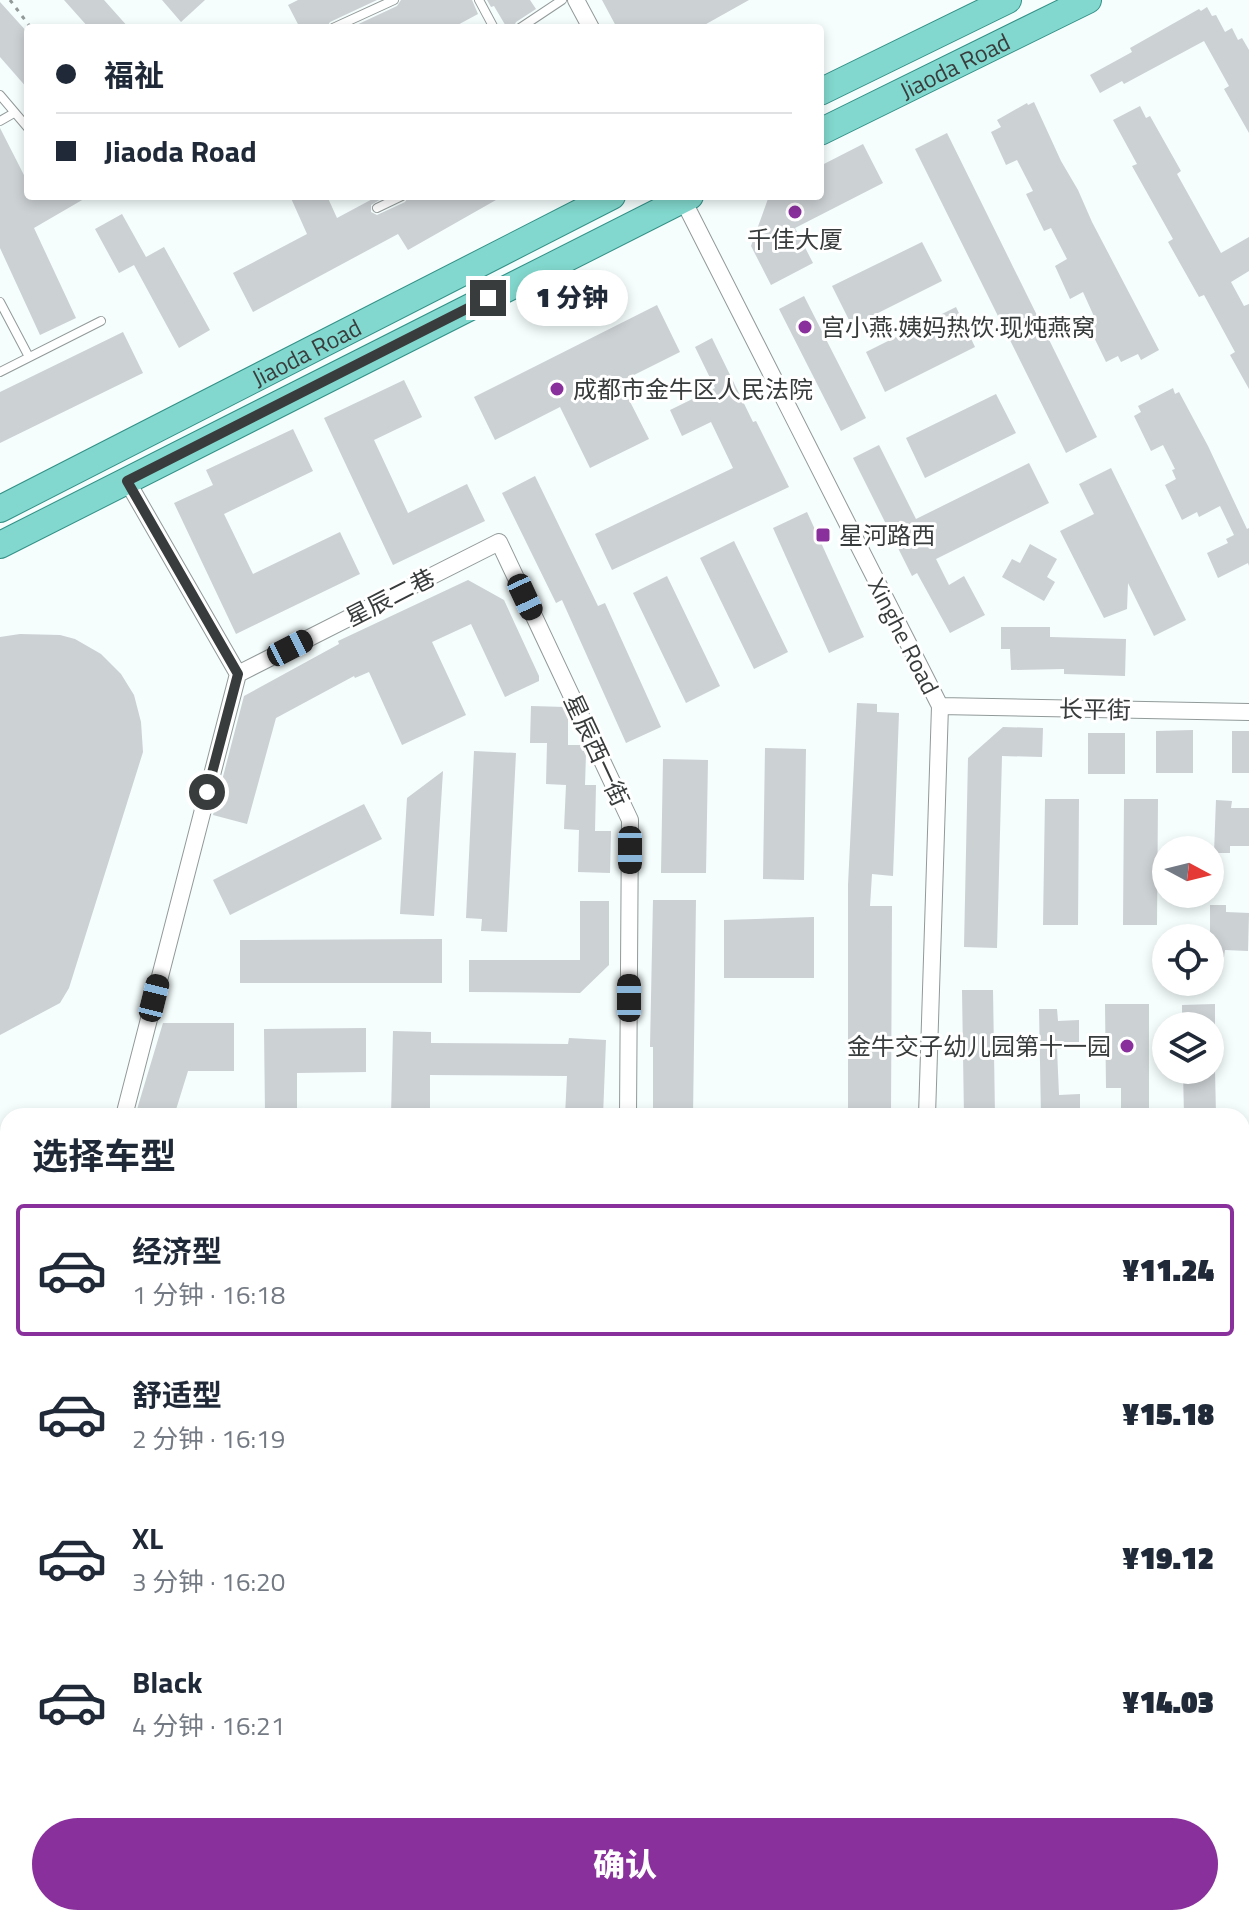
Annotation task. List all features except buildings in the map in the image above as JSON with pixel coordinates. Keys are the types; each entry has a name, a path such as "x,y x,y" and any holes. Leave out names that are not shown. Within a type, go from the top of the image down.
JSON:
{"main road":[{"name":"Jiaoda Road","path":"824,90 1008,0"},
{"name":"Jiaoda Road","path":"824,130 1088,0"},
{"name":"Jiaoda Road","path":"0,509 604,200"},
{"name":"Jiaoda Road","path":"0,545 678,200"}],"street":[{"path":"576,0 589,24"},
{"name":"Xinghe Road","path":"686,200 940,706 927,1108"},
{"path":"126,1108 238,674 127,481"},
{"name":"星辰二巷","path":"238,674 499,542"},
{"name":"星辰西一街","path":"499,542 630,820 628,1108"},
{"name":"长平街","path":"940,706 1249,712"}],"lane":[{"path":"350,24 394,0"},
{"path":"479,0 492,24"},
{"path":"526,24 562,0"},
{"path":"0,95 24,124"},
{"path":"0,121 14,113"},
{"path":"377,208 394,200"},
{"path":"0,302 29,357"},
{"path":"0,372 101,321"}],"path":[{"path":"10,0 28,24"}],"place":[{"name":"千佳大厦","path":"795,212"},
{"name":"宫小燕·姨妈热饮·现炖燕窝","path":"805,327"},
{"name":"成都市金牛区人民法院","path":"557,389"},
{"name":"星河路西","path":"823,535"},
{"name":"金牛交子幼儿园第十一园","path":"1127,1046"}],"route":[{"path":"207,792 238,674 127,481 488,298"}]}
